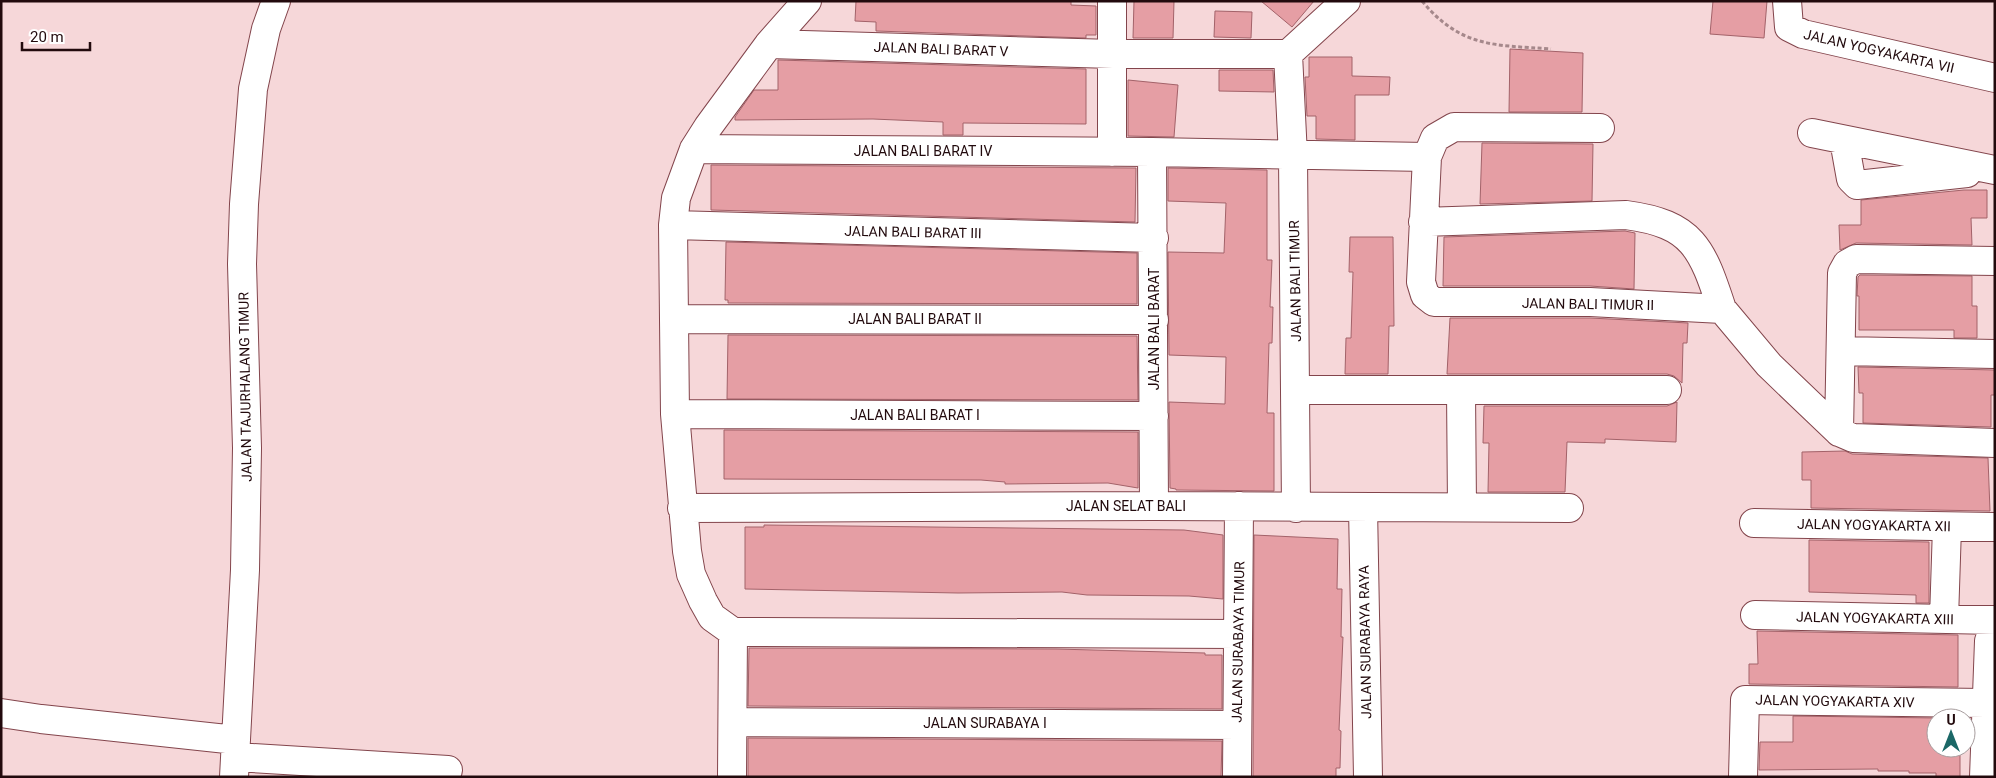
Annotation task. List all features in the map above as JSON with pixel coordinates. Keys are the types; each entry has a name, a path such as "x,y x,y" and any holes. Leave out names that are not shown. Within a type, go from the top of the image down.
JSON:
{"street":[{"name":"JALAN TAJURHALANG TIMUR","path":"235,758 245,570 247,467 246,334 242,264 244,204 253,89 266,29 276,1"},
{"path":"807,1 769,44 708,127 694,149 676,198 672,226 676,414 682,508 691,574 712,617 734,632 1238,634"},
{"path":"1112,1 1112,152"},
{"path":"1288,54 1346,1"},
{"name":"JALAN YOGYAKARTA VII","path":"1787,1 1789,27 1803,34 1995,78"},
{"name":"JALAN BALI BARAT V","path":"769,44 1113,54 1288,54"},
{"name":"JALAN BALI TIMUR","path":"1288,54 1293,156 1296,508"},
{"path":"1427,157 1435,138 1454,127 1600,128"},
{"path":"1812,133 1994,170"},
{"path":"1844,140 1851,179 1857,185 1994,170"},
{"name":"JALAN BALI BARAT IV","path":"694,149 1152,152 1427,157"},
{"name":"JALAN BALI BARAT","path":"1152,152 1154,238 1154,506"},
{"name":"JALAN BALI TIMUR II","path":"1427,157 1421,282 1425,295 1434,302 1590,302 1722,309"},
{"path":"1424,222 1626,215 1653,219 1676,228 1697,247 1710,274 1722,309 1769,365 1839,432 1853,438 1995,443"},
{"name":"JALAN BALI BARAT III","path":"672,226 1154,238"},
{"path":"1839,432 1842,273 1846,264 1856,259 1995,260"},
{"name":"JALAN BALI BARAT II","path":"675,319 1154,320"},
{"path":"1840,351 1995,354"},
{"path":"1296,390 1667,390"},
{"path":"1461,391 1462,507"},
{"name":"JALAN BALI BARAT I","path":"676,414 1154,416"},
{"name":"JALAN SELAT BALI","path":"682,508 1239,506 1296,508 1569,508"},
{"name":"JALAN SURABAYA TIMUR","path":"1237,777 1239,506"},
{"name":"JALAN SURABAYA RAYA","path":"1363,507 1368,777"},
{"name":"JALAN YOGYAKARTA XII","path":"1754,523 1995,527"},
{"path":"1944,619 1946,526"},
{"name":"JALAN YOGYAKARTA XIII","path":"1755,615 1995,620"},
{"path":"1984,777 1985,703 1989,641 1995,625"},
{"path":"732,777 734,632"},
{"name":"JALAN YOGYAKARTA XIV","path":"1743,777 1745,700 1985,703"},
{"path":"1,713 41,719 235,758 448,770"},
{"name":"JALAN SURABAYA I","path":"733,722 1237,725"}],"path":[{"path":"1422,1 1434,16 1453,31 1475,41 1498,46 1551,49"}],"building":[{"path":"856,1 1071,1 1071,5 1096,6 1096,35 1086,35 1086,38 876,31 876,22 855,21"},
{"path":"1134,1 1174,1 1173,38 1133,38"},
{"path":"1261,1 1314,1 1292,27"},
{"path":"1713,1 1767,1 1764,38 1710,34"},
{"path":"1215,11 1252,12 1251,38 1214,37"},
{"path":"1510,49 1583,53 1582,112 1509,112"},
{"path":"1309,57 1352,57 1352,76 1390,77 1389,95 1355,95 1355,140 1316,139 1316,116 1307,116 1305,77 1309,77"},
{"path":"778,60 1086,69 1086,124 963,123 963,135 943,135 943,122 873,119 735,120 735,117 754,90 778,90"},
{"path":"1219,70 1273,70 1274,92 1219,91"},
{"path":"1128,80 1178,85 1174,137 1128,136"},
{"path":"1482,143 1593,144 1592,201 1480,204"},
{"path":"711,165 1136,168 1135,222 711,210"},
{"path":"1168,168 1267,170 1267,260 1272,260 1270,307 1273,307 1272,343 1269,343 1267,413 1274,413 1274,491 1176,490 1170,488 1169,402 1225,404 1226,357 1169,355 1168,252 1224,253 1226,203 1168,201"},
{"path":"1964,190 1987,190 1987,218 1971,218 1972,245 1856,243 1840,250 1839,225 1861,225 1861,200"},
{"path":"1625,231 1635,233 1634,289 1590,286 1443,286 1444,237"},
{"path":"1350,237 1393,237 1394,326 1389,326 1388,374 1345,374 1346,338 1351,338 1353,272 1349,272"},
{"path":"726,242 1137,253 1137,304 728,303 728,300 725,300"},
{"path":"1860,275 1972,276 1972,306 1977,306 1977,338 1954,338 1954,330 1859,330 1859,296 1857,296 1858,277"},
{"path":"1450,318 1590,318 1688,323 1687,343 1683,343 1682,383 1674,376 1667,374 1447,374"},
{"path":"728,335 1137,336 1138,400 727,399"},
{"path":"1858,367 1995,370 1995,395 1991,395 1991,427 1863,423 1863,393 1859,393"},
{"path":"1677,402 1676,442 1605,439 1605,443 1567,442 1565,492 1488,492 1489,443 1483,443 1484,406 1667,406"},
{"path":"724,430 1138,432 1138,488 1108,483 1005,484 1005,482 981,480 724,479"},
{"path":"1845,451 1852,454 1988,458 1990,511 1811,508 1811,480 1802,480 1802,452"},
{"path":"764,525 1184,530 1223,535 1223,599 1189,596 1087,595 1062,592 958,593 745,589 745,527 764,527"},
{"path":"1254,535 1338,539 1337,589 1342,589 1341,637 1343,637 1339,730 1341,731 1340,768 1336,768 1336,777 1253,777"},
{"path":"1809,540 1929,542 1929,603 1916,603 1916,595 1809,592"},
{"path":"1757,631 1958,635 1958,687 1749,684 1749,664 1758,664"},
{"path":"749,648 1056,649 1222,655 1222,709 748,706"},
{"path":"1793,716 1926,718 1926,758 1960,758 1960,777 1936,777 1936,773 1878,771 1878,769 1759,770 1760,742 1793,742"},
{"path":"748,738 1222,741 1221,777 748,777"}]}
